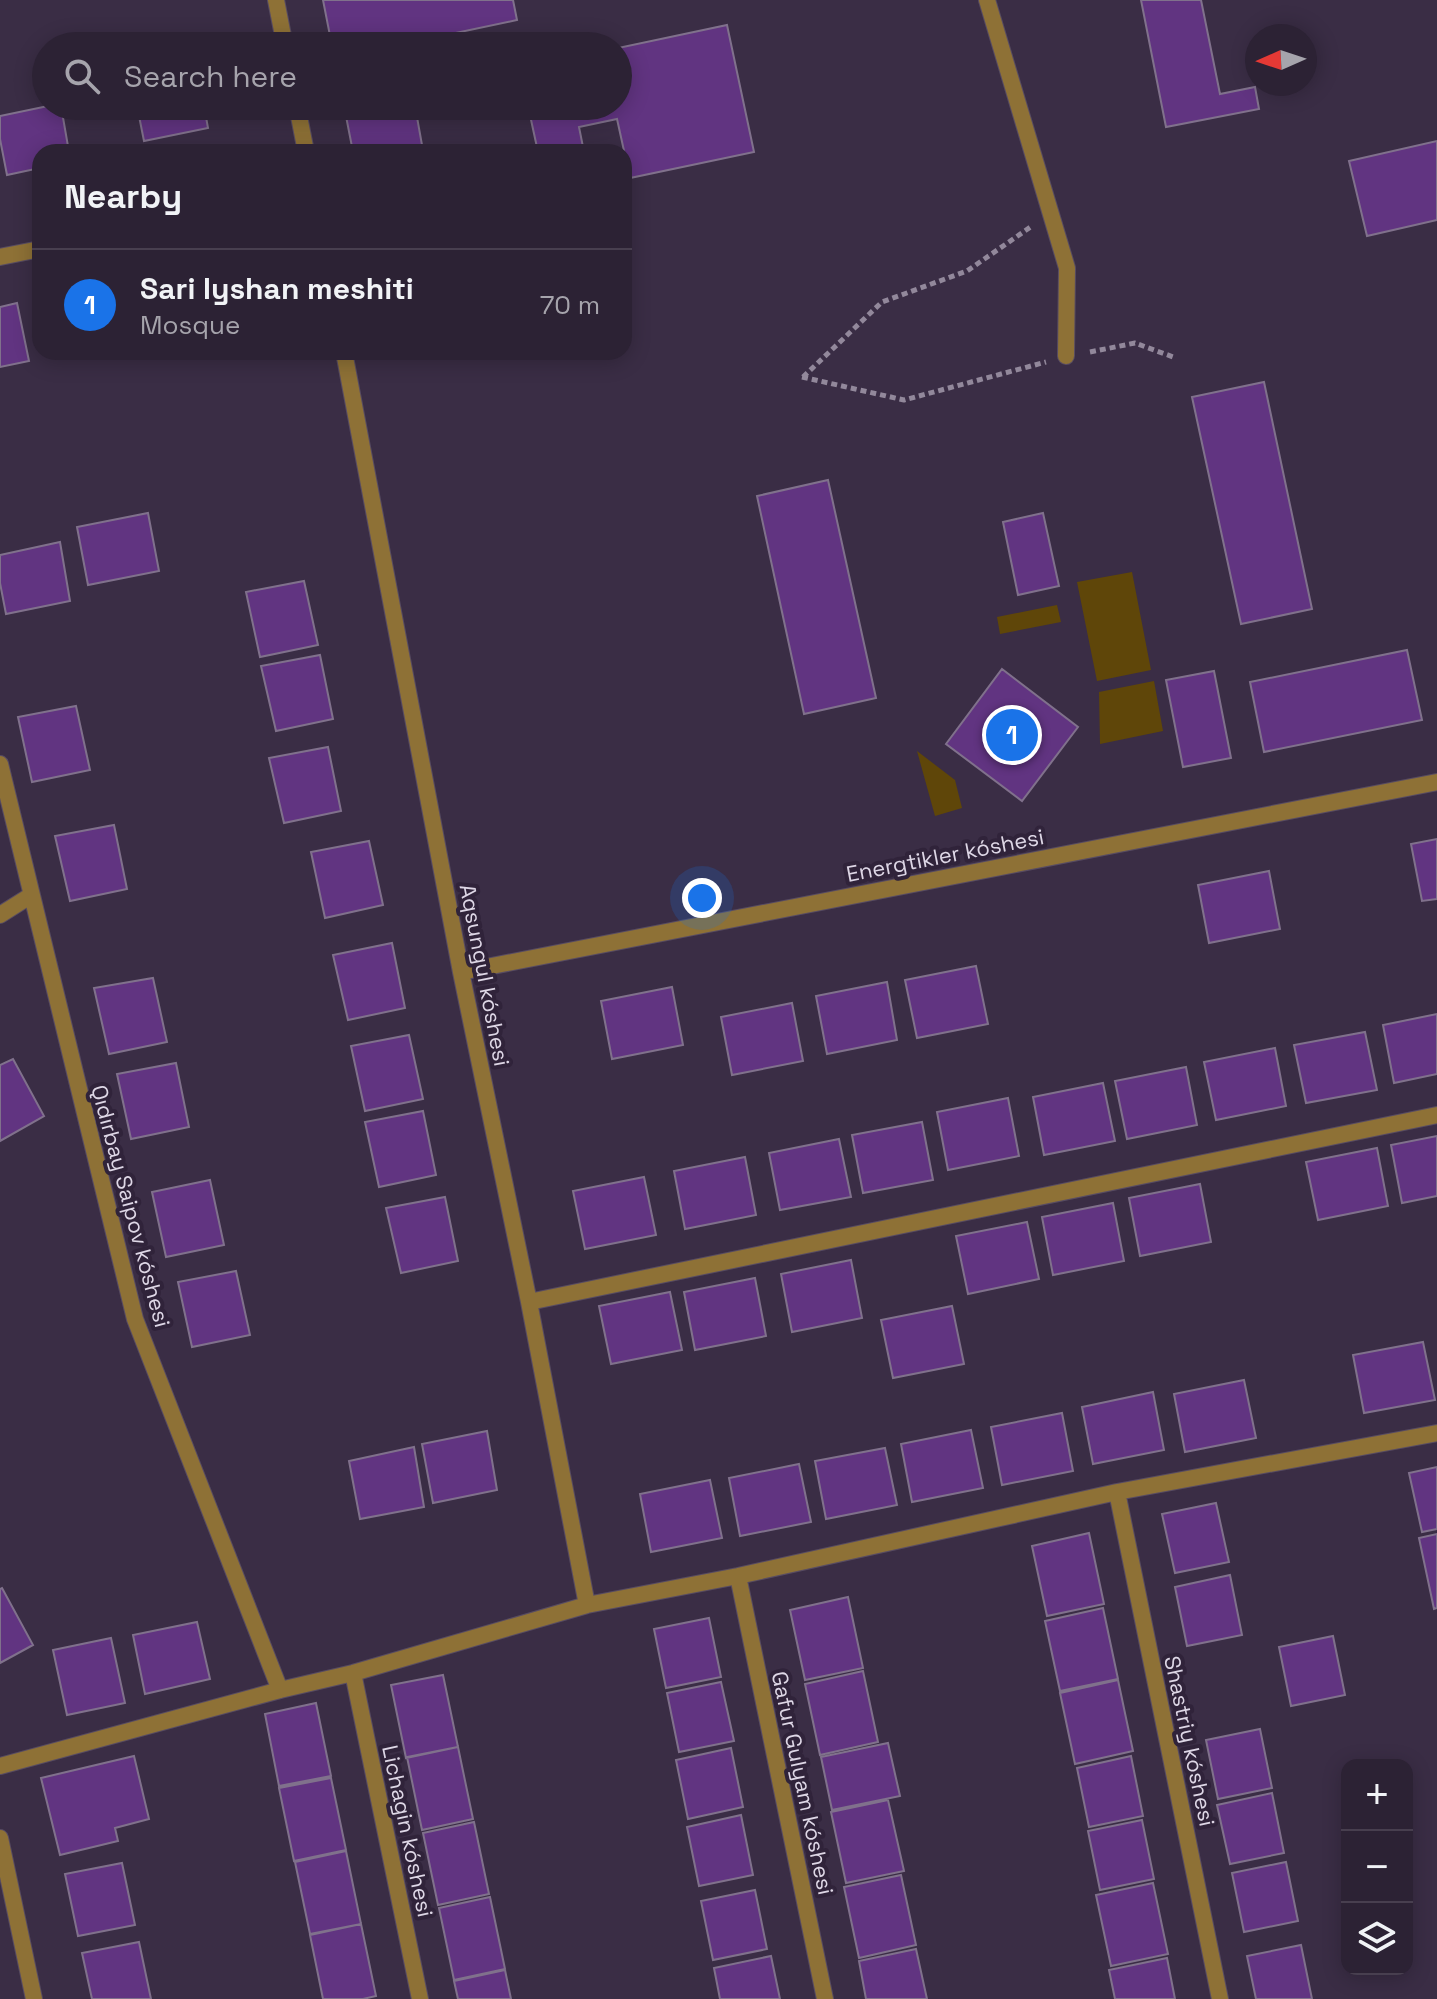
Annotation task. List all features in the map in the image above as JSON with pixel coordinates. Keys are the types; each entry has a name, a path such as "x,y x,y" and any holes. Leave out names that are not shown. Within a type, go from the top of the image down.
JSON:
{"street":[{"path":"276,0 282,32"},
{"path":"987,0 1067,268 1066,356"},
{"path":"300,120 304,144"},
{"path":"0,257 32,251"},
{"name":"Aqsungul kóshesi","path":"346,360 461,972 587,1605"},
{"name":"Qıdırbay Saipov kóshesi","path":"0,764 135,1319 280,1690"},
{"name":"Energtikler kóshesi","path":"461,972 1437,782"},
{"path":"0,915 30,896"},
{"path":"529,1302 1437,1115"},
{"path":"0,1766 353,1673 587,1605 738,1576 1117,1492 1437,1433"},
{"name":"Shastriy kóshesi","path":"1117,1492 1220,1999"},
{"name":"Gafur Gulyam kóshesi","path":"738,1576 825,1999"},
{"name":"Lichagin kóshesi","path":"353,1673 420,1999"},
{"path":"0,1838 34,1999"}],"path":[{"path":"1051,213 967,271 882,302 802,377 904,400 1066,356 1135,343 1176,358"}],"shaded area":[{"path":"1132,572 1151,670 1097,681 1077,582"},
{"path":"1057,605 1061,622 1000,634 997,617"},
{"path":"1154,681 1163,731 1100,744 1099,692"},
{"path":"917,751 955,780 962,808 935,816"}],"building":[{"path":"323,0 513,0 517,20 460,32 329,32"},
{"path":"1141,0 1201,0 1220,94 1245,89 1245,96 1257,96 1259,109 1166,127"},
{"path":"727,25 754,152 632,178 632,144 623,144 617,120 632,120 632,45"},
{"path":"32,109 32,120 63,120 68,144 32,144 32,170 7,175 0,139 0,116"},
{"path":"140,120 207,120 208,128 144,141"},
{"path":"347,120 418,120 422,144 351,144"},
{"path":"531,120 612,120 579,127 582,144 536,144"},
{"path":"1437,141 1437,220 1367,236 1349,161"},
{"path":"17,303 29,361 0,367 0,307"},
{"path":"1264,382 1312,609 1241,624 1192,397"},
{"path":"828,480 876,698 804,714 757,496"},
{"path":"148,513 159,571 88,585 77,527"},
{"path":"1043,513 1059,586 1018,595 1003,522"},
{"path":"60,542 70,601 6,614 0,583 0,555"},
{"path":"304,581 318,645 260,657 246,592"},
{"path":"1407,650 1422,720 1264,752 1250,682"},
{"path":"320,655 333,719 276,731 261,666"},
{"path":"1002,669 1078,727 1022,801 946,744"},
{"path":"1214,671 1231,758 1183,767 1166,680"},
{"path":"76,706 90,770 32,782 18,717"},
{"path":"328,747 341,811 284,823 269,758"},
{"path":"114,825 127,889 70,901 55,836"},
{"path":"1437,839 1437,899 1422,901 1411,844"},
{"path":"369,841 383,905 325,918 311,852"},
{"path":"1269,871 1280,929 1209,943 1198,885"},
{"path":"392,943 405,1008 348,1020 333,955"},
{"path":"976,966 988,1024 917,1038 905,980"},
{"path":"153,978 167,1042 109,1054 94,988"},
{"path":"887,982 897,1040 827,1054 816,996"},
{"path":"672,987 683,1045 612,1059 601,1001"},
{"path":"792,1003 803,1061 732,1075 721,1017"},
{"path":"1437,1014 1437,1074 1394,1083 1383,1025"},
{"path":"1365,1032 1377,1090 1306,1103 1294,1045"},
{"path":"409,1035 423,1099 365,1111 351,1046"},
{"path":"1275,1048 1286,1106 1216,1120 1204,1062"},
{"path":"13,1059 44,1116 0,1141 0,1065"},
{"path":"176,1063 189,1127 131,1139 117,1074"},
{"path":"1186,1067 1197,1125 1127,1139 1115,1081"},
{"path":"1103,1083 1115,1141 1044,1155 1033,1097"},
{"path":"1008,1098 1019,1156 948,1170 937,1112"},
{"path":"423,1111 436,1175 379,1187 365,1122"},
{"path":"922,1122 933,1180 863,1193 852,1135"},
{"path":"1437,1136 1437,1196 1402,1203 1391,1145"},
{"path":"839,1139 851,1197 780,1210 769,1153"},
{"path":"1377,1148 1388,1206 1318,1220 1306,1162"},
{"path":"745,1157 756,1215 685,1229 674,1171"},
{"path":"644,1177 656,1235 585,1249 573,1191"},
{"path":"210,1180 224,1245 166,1257 152,1192"},
{"path":"1200,1184 1211,1242 1140,1256 1129,1198"},
{"path":"445,1197 458,1261 401,1273 386,1208"},
{"path":"1113,1203 1124,1261 1053,1275 1042,1217"},
{"path":"1027,1222 1039,1279 968,1294 956,1236"},
{"path":"851,1260 862,1318 792,1332 781,1274"},
{"path":"236,1271 250,1335 192,1347 178,1282"},
{"path":"755,1278 766,1336 695,1350 684,1292"},
{"path":"670,1292 682,1350 611,1364 599,1306"},
{"path":"952,1306 964,1364 893,1378 881,1320"},
{"path":"1423,1342 1435,1400 1364,1413 1353,1355"},
{"path":"1244,1380 1256,1438 1185,1452 1174,1394"},
{"path":"1153,1392 1164,1450 1093,1464 1082,1407"},
{"path":"1062,1413 1073,1471 1002,1485 991,1427"},
{"path":"971,1430 983,1488 912,1502 901,1444"},
{"path":"487,1431 497,1490 433,1503 422,1444"},
{"path":"414,1447 424,1507 360,1519 349,1461"},
{"path":"885,1448 897,1505 826,1519 815,1461"},
{"path":"799,1464 811,1522 740,1536 729,1478"},
{"path":"1437,1467 1437,1529 1422,1532 1409,1473"},
{"path":"710,1480 722,1538 651,1552 640,1494"},
{"path":"1216,1503 1229,1562 1175,1573 1162,1514"},
{"path":"1089,1533 1104,1604 1047,1616 1032,1546"},
{"path":"1437,1534 1437,1608 1434,1609 1419,1538"},
{"path":"1230,1575 1242,1635 1187,1646 1175,1587"},
{"path":"0,1589 33,1645 0,1663"},
{"path":"848,1597 863,1668 805,1680 790,1610"},
{"path":"1103,1608 1118,1679 1060,1691 1045,1621"},
{"path":"709,1618 721,1677 666,1688 654,1629"},
{"path":"197,1622 210,1679 145,1694 133,1635"},
{"path":"1333,1636 1345,1695 1291,1706 1279,1647"},
{"path":"111,1638 125,1703 67,1715 53,1650"},
{"path":"863,1671 878,1742 820,1755 805,1684"},
{"path":"443,1675 458,1747 406,1758 391,1685"},
{"path":"1118,1680 1133,1751 1075,1764 1060,1693"},
{"path":"721,1682 734,1741 679,1752 667,1693"},
{"path":"316,1703 331,1776 279,1786 265,1714"},
{"path":"1260,1729 1272,1788 1218,1799 1206,1740"},
{"path":"888,1743 900,1796 832,1810 821,1757"},
{"path":"458,1747 473,1819 422,1830 407,1757"},
{"path":"731,1748 743,1807 688,1819 676,1760"},
{"path":"134,1756 149,1819 115,1828 118,1841 60,1855 41,1778"},
{"path":"1131,1756 1143,1816 1089,1827 1077,1768"},
{"path":"331,1778 346,1850 294,1861 279,1788"},
{"path":"1272,1793 1284,1853 1230,1864 1217,1805"},
{"path":"888,1800 904,1871 846,1883 831,1812"},
{"path":"741,1815 753,1875 699,1886 687,1827"},
{"path":"1142,1820 1154,1879 1100,1890 1088,1831"},
{"path":"474,1822 489,1894 438,1905 423,1833"},
{"path":"346,1851 361,1924 310,1934 295,1862"},
{"path":"1286,1862 1298,1921 1244,1932 1232,1873"},
{"path":"122,1863 135,1925 78,1936 65,1874"},
{"path":"901,1875 916,1945 859,1958 844,1887"},
{"path":"1153,1883 1168,1954 1111,1966 1096,1895"},
{"path":"755,1890 767,1949 713,1960 701,1901"},
{"path":"490,1897 505,1969 454,1980 439,1908"},
{"path":"361,1924 376,1996 323,1999 310,1935"},
{"path":"139,1942 151,1999 92,1999 82,1953"},
{"path":"1301,1945 1312,1999 1256,1999 1247,1956"},
{"path":"916,1949 927,1999 866,1999 859,1961"},
{"path":"771,1956 780,1999 720,1999 714,1968"},
{"path":"1167,1958 1175,1999 1115,1999 1109,1970"},
{"path":"505,1970 511,1999 458,1999 454,1981"}],"place":[{"name":"Sari Iyshan meshiti","path":"1012,735"}]}
